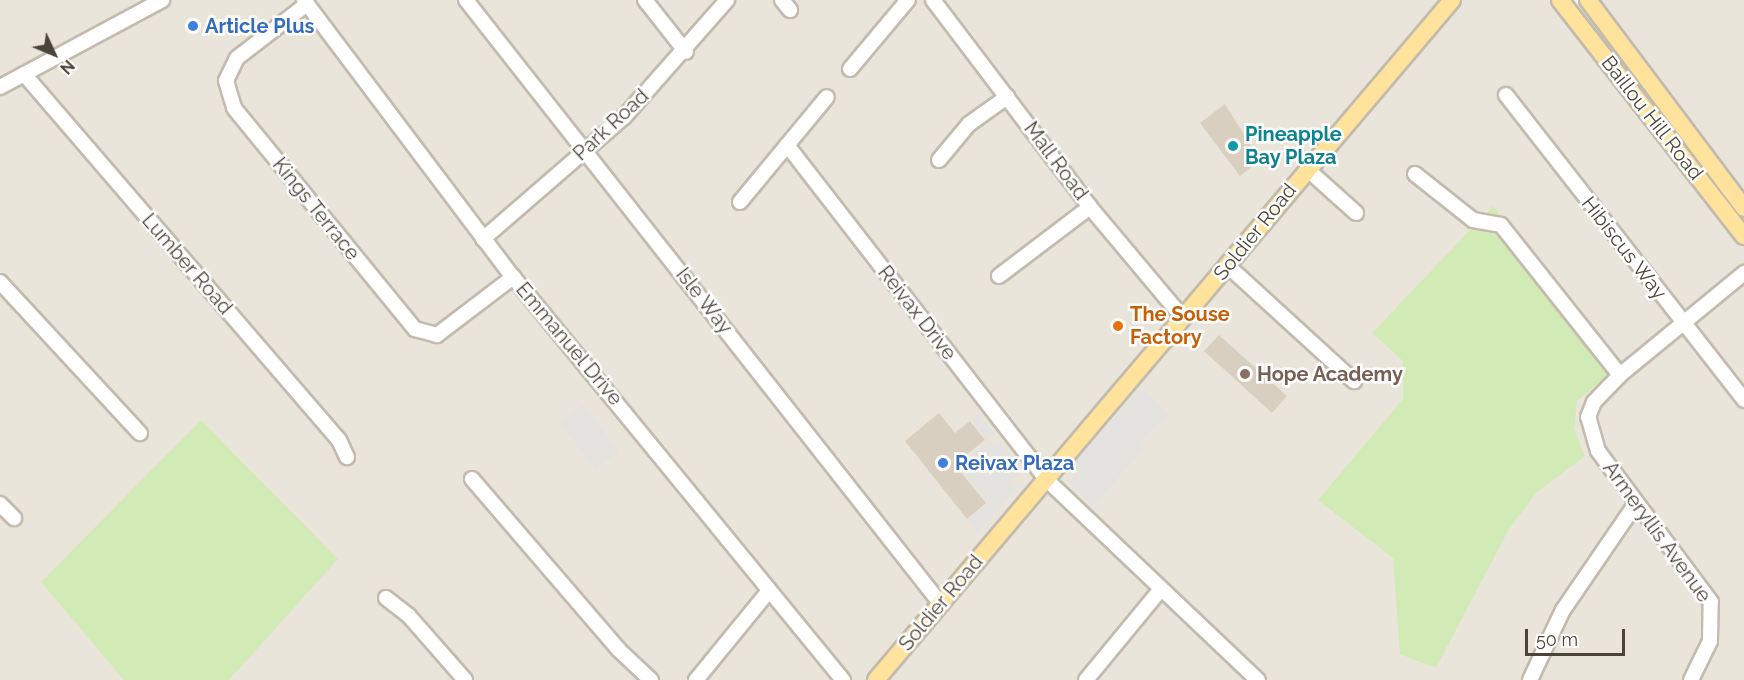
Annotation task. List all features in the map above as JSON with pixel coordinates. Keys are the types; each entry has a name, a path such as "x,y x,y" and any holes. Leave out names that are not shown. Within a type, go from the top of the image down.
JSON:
{"main road":[{"name":"Baillou Hill Road","path":"1560,0 1744,236"},
{"name":"Baillou Hill Road","path":"1588,0 1744,208"},
{"name":"Soldier Road","path":"876,680 1228,266 1306,169 1449,1"}],"street":[{"path":"0,87 162,0"},
{"name":"Isle Way","path":"466,0 940,603"},
{"path":"645,0 686,52"},
{"name":"Park Road","path":"483,238 585,150 686,52 727,0"},
{"path":"850,69 908,0"},
{"name":"Mall Road","path":"933,0 1090,207 1184,318"},
{"name":"Emmanuel Drive","path":"306,2 513,277 633,419 768,592 843,680"},
{"name":"Kings Terrace","path":"306,2 237,58 226,81 234,108 415,329 437,334 513,277"},
{"name":"Lumber Road","path":"24,74 339,440 347,457"},
{"name":"Hibiscus Way","path":"1506,95 1744,400"},
{"path":"740,202 827,97"},
{"path":"939,160 969,124 1007,97"},
{"name":"Reivax Drive","path":"787,145 1047,480 1258,680"},
{"path":"1306,169 1356,213"},
{"path":"1415,174 1473,220 1501,225 1620,375"},
{"path":"999,276 1090,207"},
{"path":"1228,266 1354,381"},
{"name":"Armeryllis Avenue","path":"1691,680 1710,641 1711,602 1635,505 1598,451 1588,417 1594,402 1620,375 1684,325 1744,273"},
{"path":"0,282 140,434"},
{"path":"472,479 619,650 651,680"},
{"path":"0,504 14,518"},
{"path":"1530,680 1563,610 1635,505"},
{"path":"1086,680 1161,589"},
{"path":"696,680 768,592"},
{"path":"386,598 409,616 465,680"}],"shaded area":[{"path":"0,0 1557,0 1744,243 1744,680 0,680"},
{"path":"1598,0 1744,0 1744,190"},
{"path":"1141,387 1170,414 1137,443 1144,449 1093,506 1068,484 1080,471 1072,464"},
{"path":"583,405 619,451 596,469 559,423"},
{"path":"979,414 994,433 988,438 995,447 1001,442 1024,471 1010,482 1016,490 978,533 968,520 988,503 963,471 970,465 965,459 988,442 971,420"}],"green space":[{"path":"1493,206 1617,367 1577,401 1574,429 1585,456 1536,493 1509,529 1436,668 1400,654 1393,558 1318,500 1403,399 1403,361 1372,333"},
{"path":"201,420 338,559 229,680 124,680 41,582"}],"building":[{"name":"Pineapple Bay Plaza","path":"1225,104 1260,160 1240,176 1200,123"},
{"name":"Hope Academy","path":"1219,335 1287,396 1272,413 1204,351"},
{"name":"Reivax Plaza","path":"939,413 955,433 970,421 985,440 961,459 967,466 960,471 986,503 967,519 905,441"}],"place":[{"name":"Article Plus","path":"193,26"},
{"name":"Pineapple Bay Plaza","path":"1233,146"},
{"name":"The Souse Factory","path":"1118,326"},
{"name":"Hope Academy","path":"1245,374"},
{"name":"Reivax Plaza","path":"943,463"}]}
